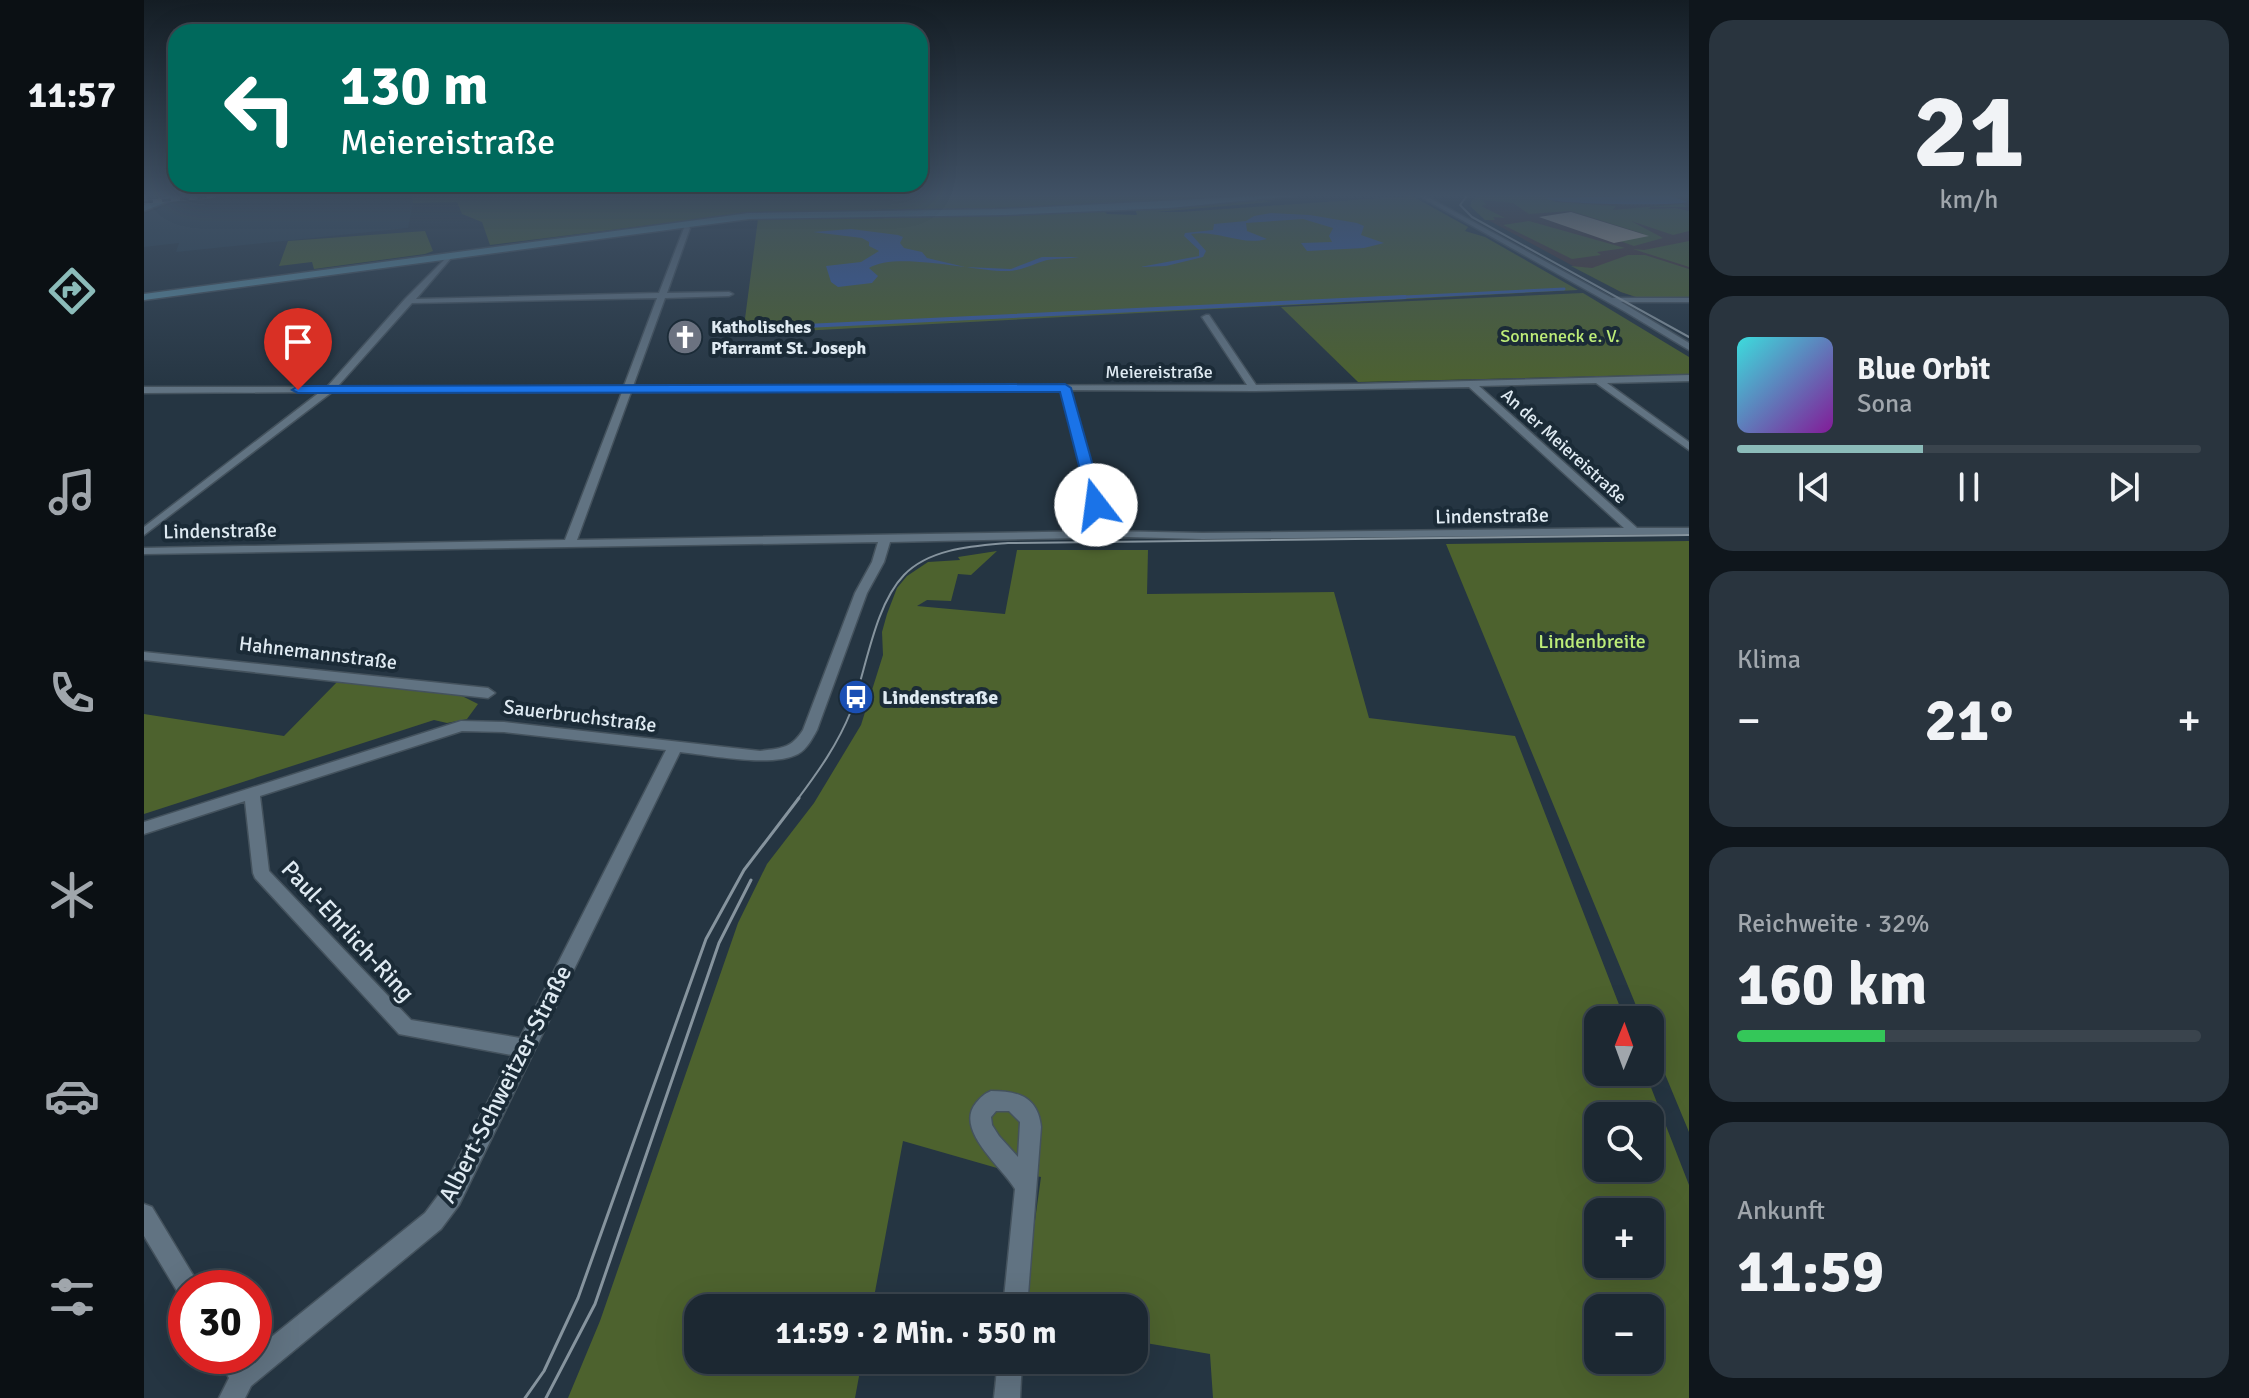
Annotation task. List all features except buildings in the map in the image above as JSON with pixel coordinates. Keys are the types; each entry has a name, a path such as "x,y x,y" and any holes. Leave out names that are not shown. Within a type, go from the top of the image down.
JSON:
{"main road":[{"path":"144,297 411,261"}],"street":[{"path":"144,532 329,390 445,261"},
{"path":"570,543 674,261"},
{"path":"1540,261 1689,347"},
{"path":"408,301 729,294"},
{"path":"1612,301 1689,300"},
{"path":"1206,317 1254,388"},
{"name":"Meiereistraße","path":"144,390 1254,388 1689,378"},
{"path":"1599,381 1689,447"},
{"name":"An der Meiereistraße","path":"1471,384 1635,532"},
{"path":"1065,388 1104,534"},
{"name":"Lindenstraße","path":"144,551 1104,534 1202,536 1689,531"},
{"name":"Sauerbruchstraße","path":"144,828 461,726 504,727 774,756 792,751 802,743 885,539"},
{"name":"Hahnemannstraße","path":"144,656 488,693"},
{"name":"Albert-Schweitzer-Straße","path":"235,1377 433,1221 451,1197 675,747"},
{"name":"Paul-Ehrlich-Ring","path":"252,793 261,873 406,1028 525,1048"},
{"path":"1016,1294 1025,1186"},
{"path":"144,1215 177,1270"},
{"path":"1007,1398 1009,1374"}],"shaded area":[{"path":"1564,261 1689,261 1689,298 1639,298 1621,292"}],"green space":[{"path":"281,261 371,261 314,269 312,262 279,266"},
{"path":"752,261 1528,261 1578,290 743,334"},
{"path":"1611,261 1665,261 1689,269 1689,298 1639,298 1571,266 1592,268"},
{"path":"1671,261 1689,261 1689,267"},
{"name":"Sonneneck e. V.","path":"1583,293 1689,357 1689,374 1358,382 1281,307"},
{"name":"Lindenbreite","path":"1689,541 1689,1132 1664,1072 1664,1006 1636,1006 1446,544"},
{"path":"1017,550 1148,550 1147,594 1334,592 1369,718 1515,736 1620,1006 1584,1006 1584,1086 1650,1086 1657,1102 1584,1102 1584,1182 1664,1182 1664,1121 1689,1185 1689,1398 1213,1398 1210,1354 1148,1343 1148,1294 1025,1294 1041,1177 1004,1170 903,1141 875,1294 684,1294 684,1374 859,1374 855,1398 568,1398 600,1321 738,923 767,864 814,803 861,725 883,655 882,632 897,588 907,576 928,562 960,560 958,557 997,551 971,575 958,574 951,601 927,600 917,606 1005,614"},
{"path":"338,681 462,696 478,704 467,719 447,723 434,720 144,814 144,714 284,736"}],"water":[{"path":"895,261 869,268 878,276 872,283 838,287 831,282 826,266"},
{"path":"917,261 941,261 965,267"},
{"path":"1031,261 1044,261 1012,271 965,267 1011,269"},
{"path":"1171,261 1186,261 1166,266 1140,267"}],"waterway":[{"path":"1374,298 1564,289"},
{"path":"1374,298 1405,297"},
{"path":"785,327 1374,298"},
{"path":"1364,299 1374,298"}],"tram line":[{"path":"1552,261 1689,337"},
{"path":"797,800 846,723 878,621 894,588 915,566 939,554 967,547 1008,543 1689,535"},
{"path":"525,1398 544,1371 578,1298 706,939 744,870 799,798"},
{"path":"546,1398 595,1304 719,943 751,880"}],"place":[{"name":"Katholisches Pfarramt St. Joseph","path":"685,337"},
{"name":"Lindenstraße","path":"856,697"}],"route":[{"path":"298,390 1065,388 1096,505"}]}
